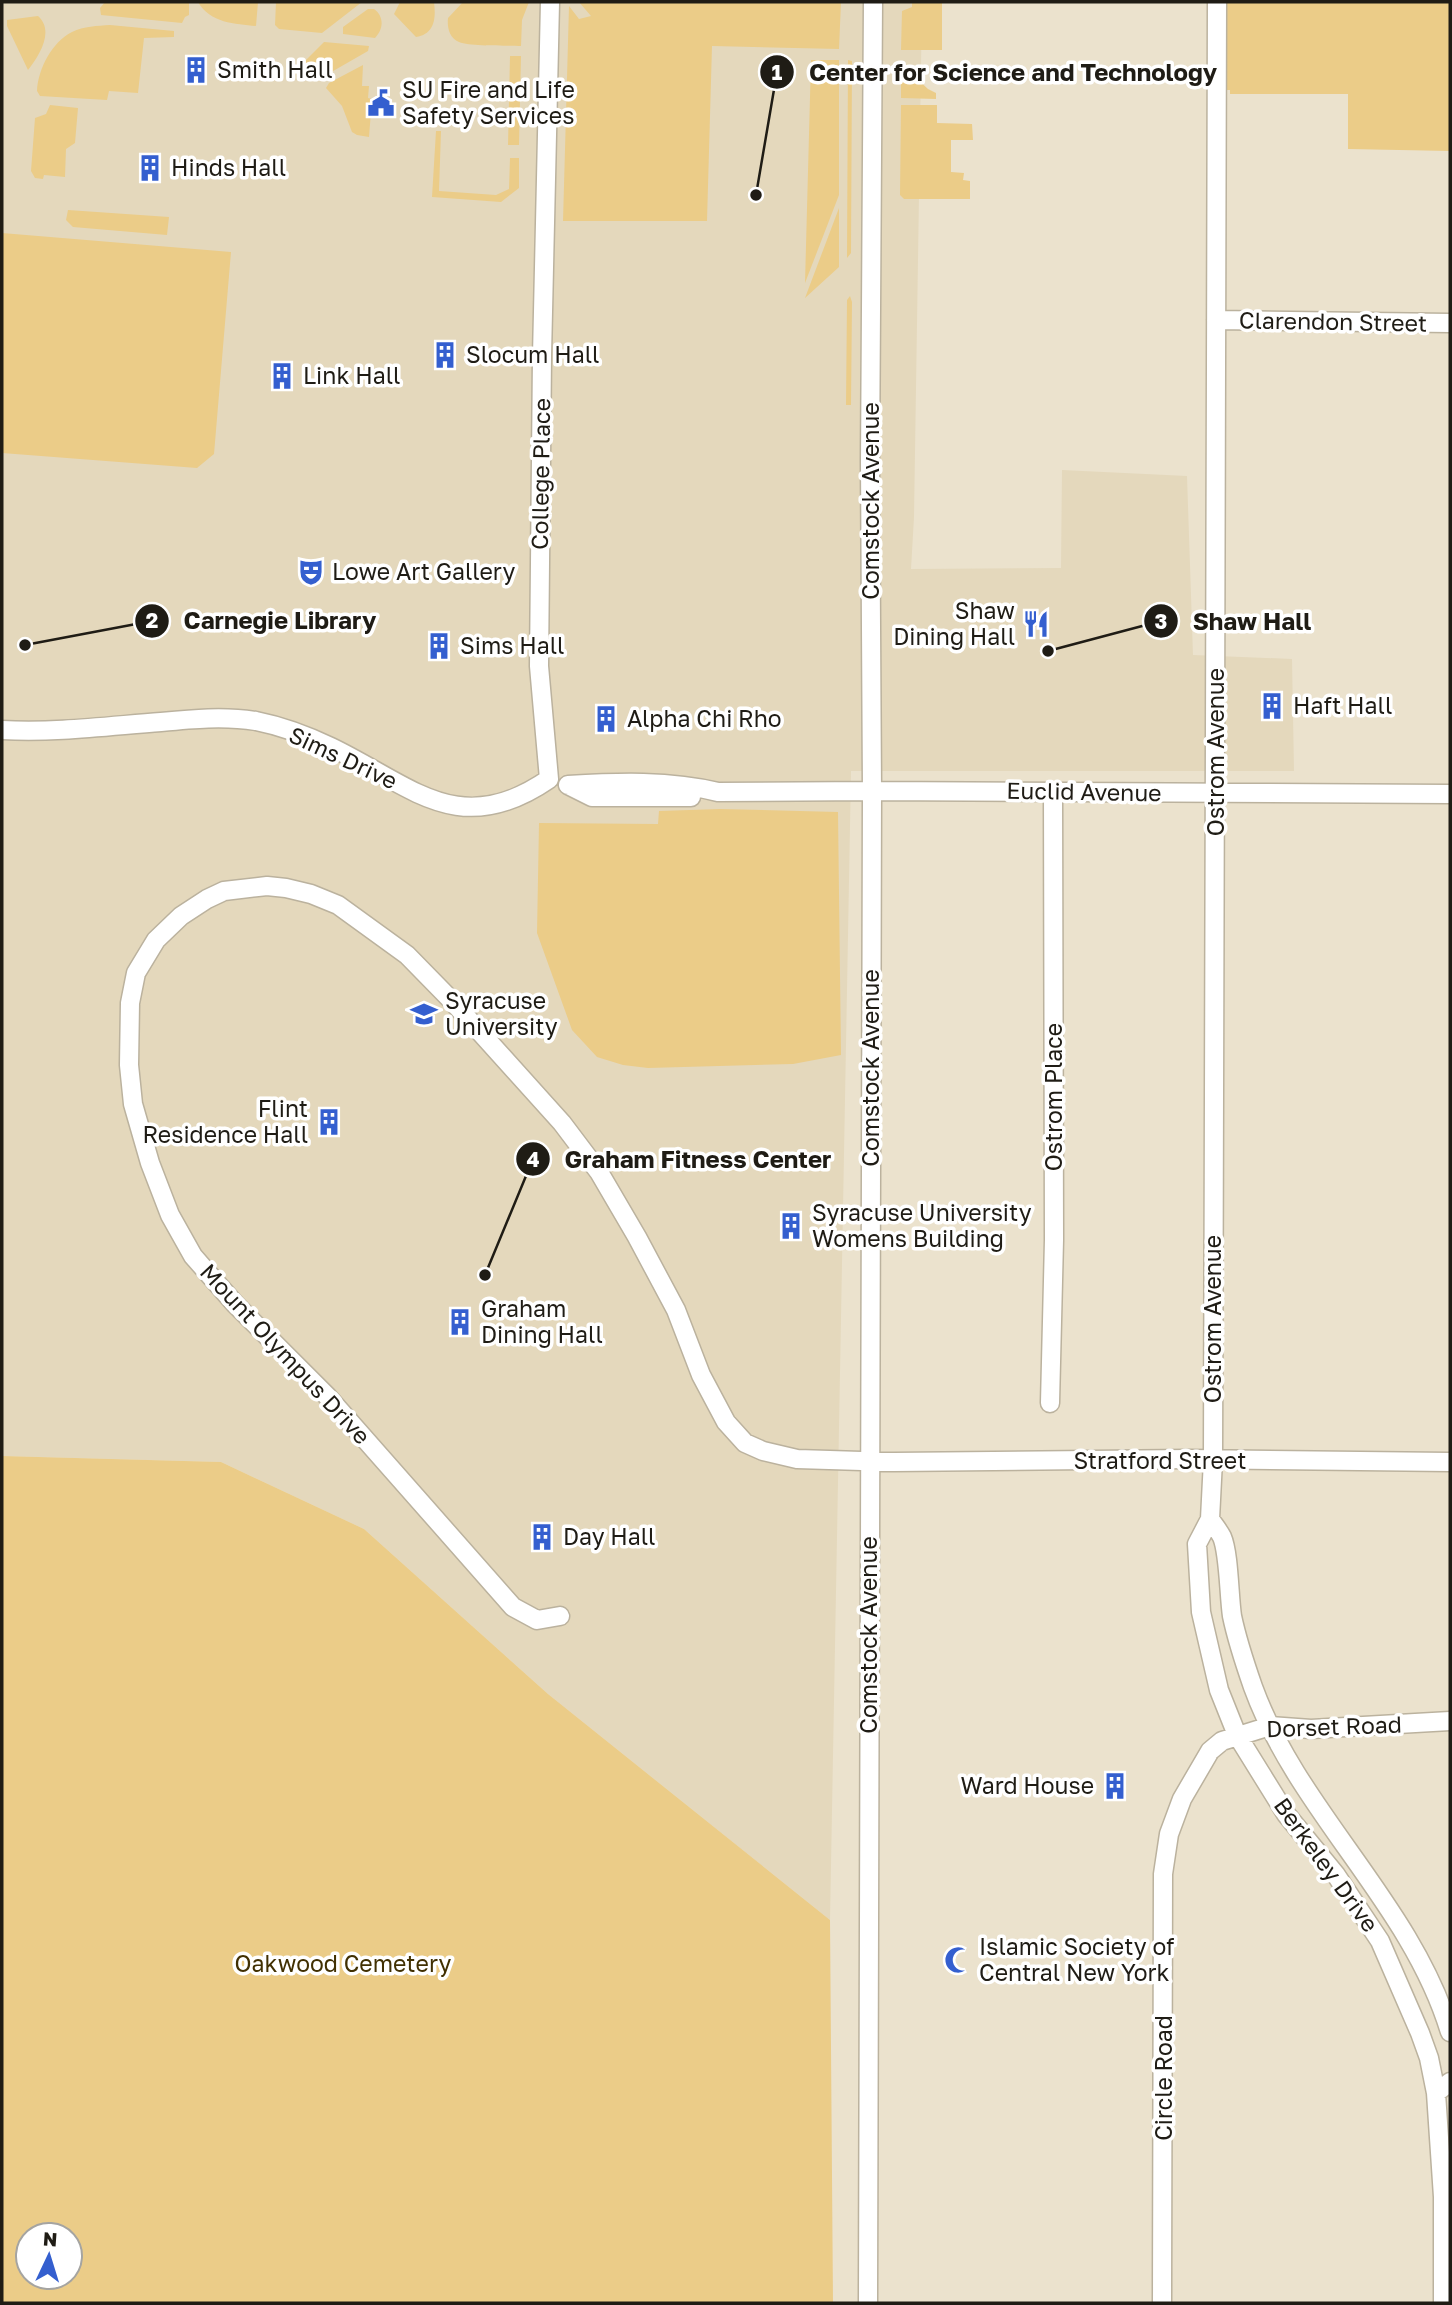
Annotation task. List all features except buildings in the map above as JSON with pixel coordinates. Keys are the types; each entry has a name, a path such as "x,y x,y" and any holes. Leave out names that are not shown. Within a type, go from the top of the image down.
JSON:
{"street":[{"name":"College Place","path":"549,779 539,653 550,2"},
{"name":"Comstock Avenue","path":"869,2303 872,791 870,463 873,2"},
{"name":"Ostrom Avenue","path":"1213,1460 1217,2"},
{"name":"Clarendon Street","path":"1216,320 1450,323"},
{"name":"Sims Drive","path":"2,730 65,730 224,718 256,722 288,730 330,746 440,804 467,807 487,807 513,799 529,793 549,779"},
{"name":"Euclid Avenue","path":"549,779 568,785 609,782 694,786 718,792 1450,794"},
{"name":"Ostrom Place","path":"1050,1403 1054,1240 1053,792"},
{"name":"Mount Olympus Drive","path":"561,1616 537,1620 513,1607 327,1396 235,1304 193,1256 170,1215 150,1163 133,1104 129,1065 130,1003 136,972 156,940 181,916 207,899 224,891 267,887 311,894 352,913 407,955 562,1123 599,1172 638,1237 676,1310 701,1375 726,1422 746,1443 763,1451 797,1459 870,1462"},
{"name":"Berkeley Drive","path":"1213,1460 1210,1519 1197,1544 1201,1612 1219,1690 1237,1735 1286,1814 1336,1875 1380,1941 1443,2088 1443,2303"},
{"name":"Stratford Street","path":"870,1462 1450,1462"},
{"name":"Berkeley Drive","path":"1210,1519 1223,1539 1232,1616 1240,1650 1270,1726 1299,1779 1382,1896 1415,1950 1444,2012 1450,2032"},
{"name":"Dorset Road","path":"1176,1813 1210,1752 1222,1741 1237,1735 1270,1726 1311,1728 1450,1721"},
{"name":"Circle Road","path":"1162,2303 1163,1874 1169,1834 1176,1813"}],"shaded area":[{"name":"Syracuse University","path":"2,2 922,2 911,569 1061,568 1062,470 1187,476 1193,655 1292,659 1294,771 851,771 830,1920 548,1694 364,1529 221,1462 2,1456"}],"green space":[{"path":"105,2 189,2 189,15 182,23 101,15 100,8"},
{"path":"198,2 258,2 256,26 216,18"},
{"path":"276,2 362,2 322,33 279,29 275,25"},
{"path":"400,2 434,2 433,24 427,33 416,37 394,14"},
{"path":"463,2 529,2 522,20 521,46 472,45 453,38 449,32 448,18"},
{"path":"579,2 841,2 839,49 712,46 707,221 563,221 569,6 579,19 591,16"},
{"path":"912,2 942,2 942,50 901,50 902,11 912,7"},
{"path":"1227,2 1450,2 1450,151 1348,149 1348,94 1230,94 1230,90 1226,90"},
{"path":"368,9 378,12 381,20 380,31 375,38 343,34 343,27"},
{"path":"38,16 45,29 44,43 28,70 7,26 7,20"},
{"path":"110,25 174,31 174,37 144,38 138,93 109,91 107,100 40,96 37,91 40,74 47,57 58,42 77,30"},
{"path":"324,42 369,46 368,51 321,78 306,79 300,66"},
{"path":"510,56 521,56 519,145 508,145"},
{"path":"811,60 839,60 839,195 805,283"},
{"path":"848,60 852,61 851,253 847,258"},
{"path":"363,65 362,86 369,86 368,98 372,99 369,137 352,132 342,106 326,88 329,83"},
{"path":"901,75 913,75 936,93 936,99 901,98"},
{"path":"50,105 78,108 75,143 66,149 65,177 44,175 43,179 35,178 31,171 35,118 46,114"},
{"path":"901,105 937,105 937,123 972,124 973,140 951,140 951,172 964,173 963,180 970,181 970,199 904,199 900,195"},
{"path":"436,131 441,131 439,191 496,195 509,189 510,158 519,158 519,188 501,202 432,197"},
{"path":"839,208 839,267 805,298"},
{"path":"68,210 169,217 167,235 73,227 66,220"},
{"path":"2,233 231,252 214,454 197,468 2,453"},
{"path":"850,296 851,405 846,405 847,300"},
{"path":"720,809 838,812 841,1055 793,1064 648,1068 623,1065 597,1057 572,1030 537,933 539,823 658,824 659,811"},
{"name":"Oakwood Cemetery","path":"2,1456 221,1462 364,1529 548,1694 830,1920 833,2303 2,2303"}],"place":[{"name":"Smith Hall","path":"196,70"},
{"name":"SU Fire and Life Safety Services","path":"381,103"},
{"name":"Hinds Hall","path":"150,168"},
{"name":"Center for Science and Technology","path":"756,195"},
{"name":"Slocum Hall","path":"445,355"},
{"name":"Link Hall","path":"282,376"},
{"name":"Lowe Art Gallery","path":"311,572"},
{"name":"Shaw Dining Hall","path":"1036,624"},
{"name":"Carnegie Library","path":"25,645"},
{"name":"Sims Hall","path":"439,646"},
{"name":"Shaw Hall","path":"1048,651"},
{"name":"Haft Hall","path":"1272,706"},
{"name":"Alpha Chi Rho","path":"606,719"},
{"name":"Syracuse University","path":"424,1014"},
{"name":"Flint Residence Hall","path":"329,1122"},
{"name":"Syracuse University Womens Building","path":"791,1226"},
{"name":"Graham Fitness Center","path":"485,1275"},
{"name":"Graham Dining Hall","path":"460,1322"},
{"name":"Day Hall","path":"542,1537"},
{"name":"Ward House","path":"1115,1786"},
{"name":"Islamic Society of Central New York","path":"958,1960"}]}
